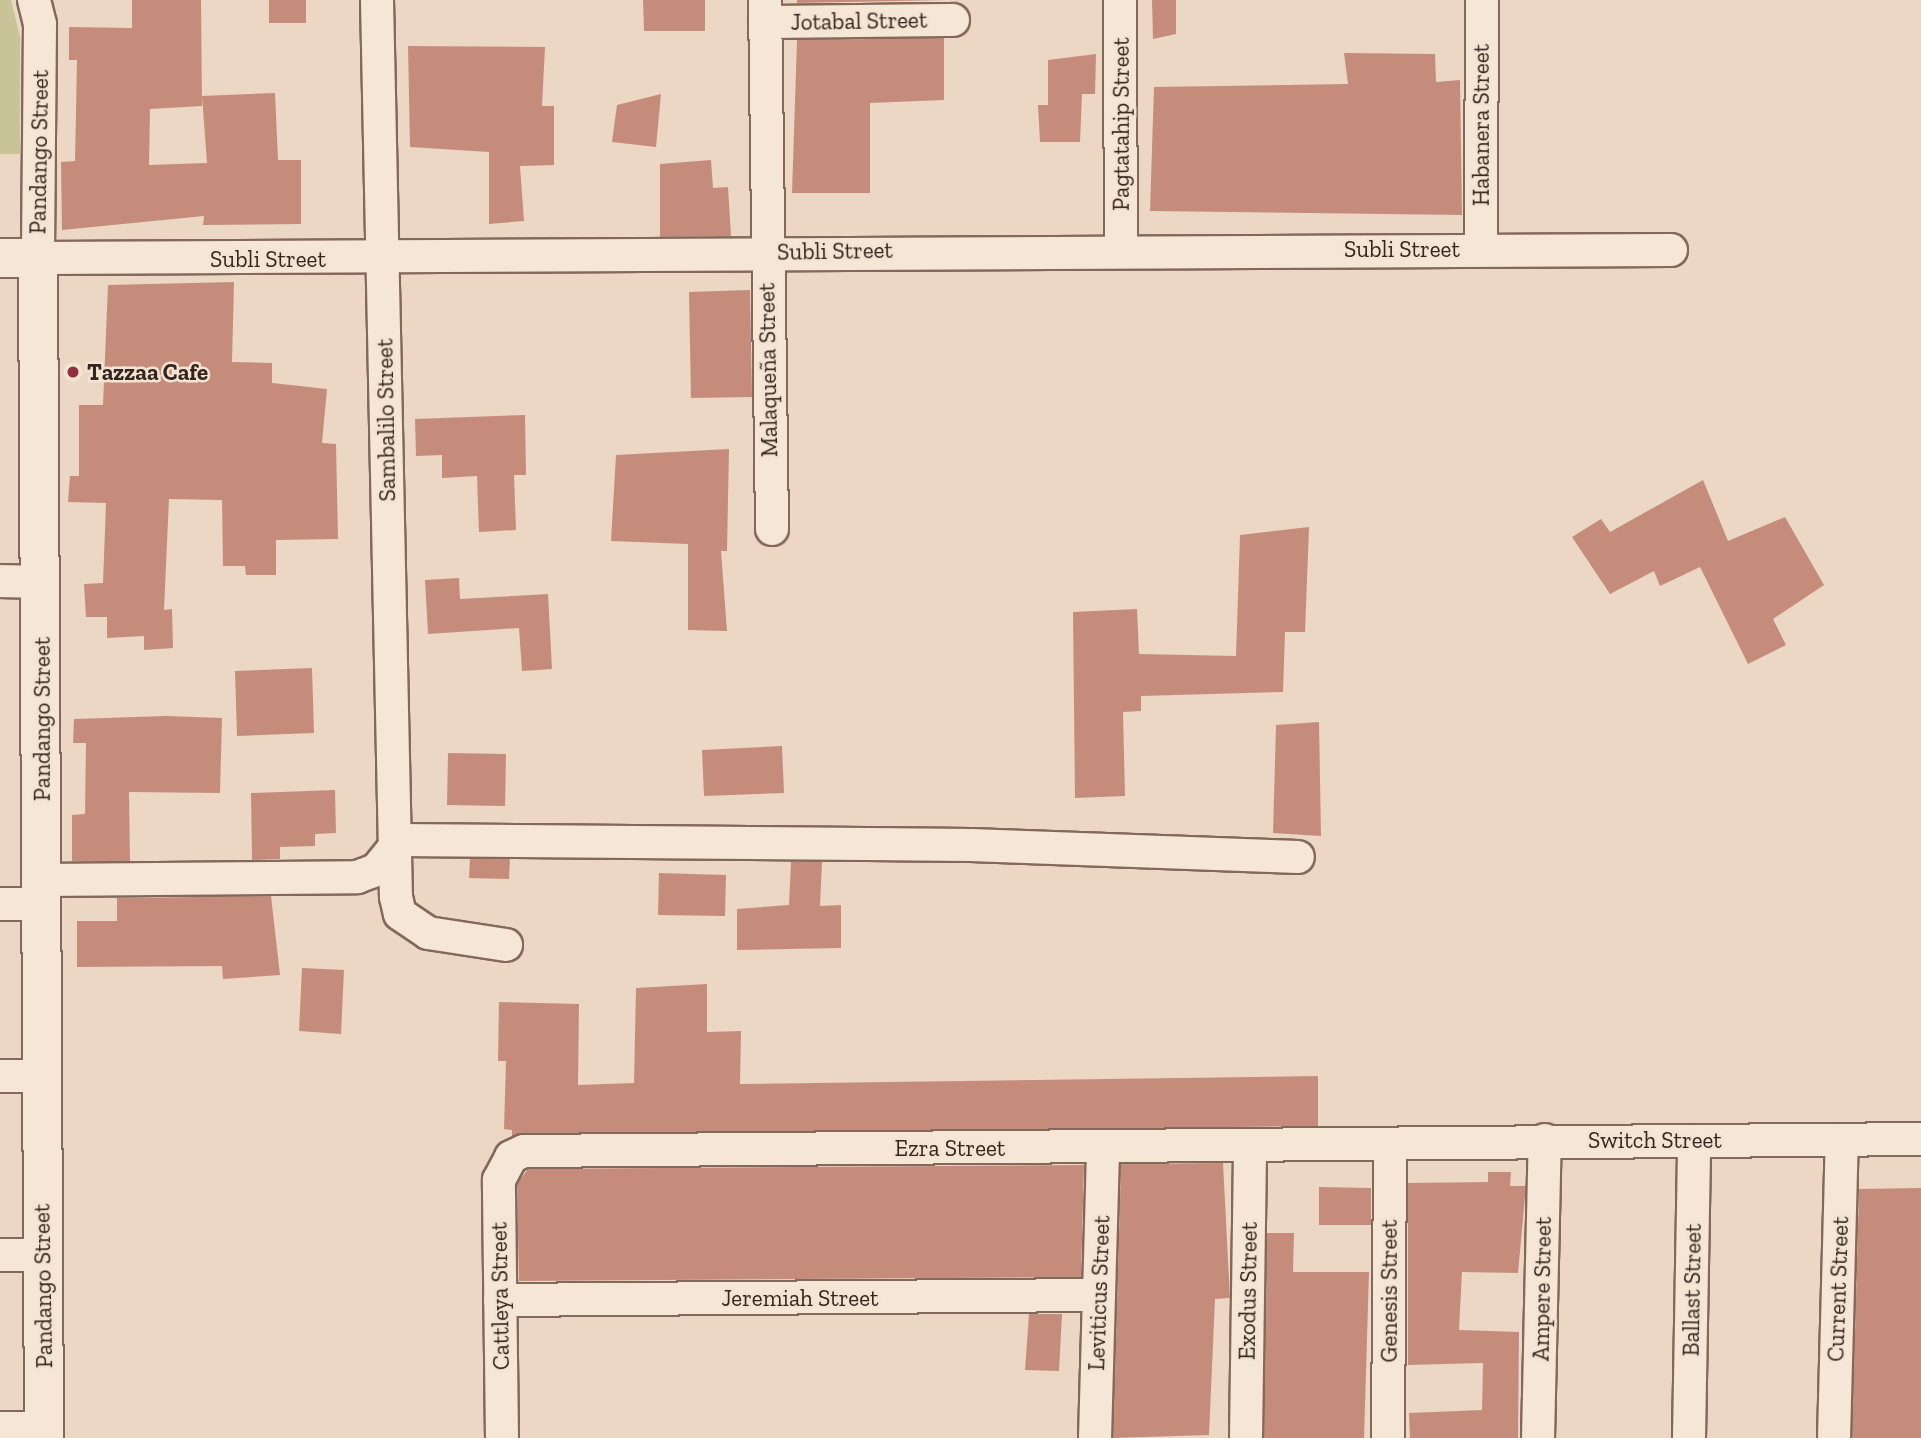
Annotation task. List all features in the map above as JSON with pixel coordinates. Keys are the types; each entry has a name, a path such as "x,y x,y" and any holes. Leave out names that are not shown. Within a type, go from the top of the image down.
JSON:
{"street":[{"name":"Pandango Street","path":"34,0 40,24 38,258 44,1433"},
{"name":"Sambalilo Street","path":"377,0 384,259 388,634 400,840 400,914 428,933 506,945"},
{"name":"Pagtatahip Street","path":"1120,0 1121,248"},
{"name":"Habanera Street","path":"1481,249 1482,0"},
{"name":"Jotabal Street","path":"765,11 953,20"},
{"name":"Malaqueña Street","path":"765,11 765,252 772,529"},
{"name":"Subli Street","path":"0,258 384,259 1121,248 1671,250"},
{"path":"0,581 40,582"},
{"path":"0,904 42,892 357,877 376,870 400,840 971,845 1298,857"},
{"path":"0,1076 43,1076"},
{"name":"Switch Street","path":"1390,1145 1545,1140 1921,1139"},
{"name":"Ampere Street","path":"1538,1438 1545,1140"},
{"name":"Current Street","path":"1834,1438 1842,1140"},
{"name":"Ballast Street","path":"1689,1438 1694,1141"},
{"name":"Exodus Street","path":"1246,1438 1250,1145"},
{"name":"Ezra Street","path":"511,1157 535,1149 1390,1145"},
{"name":"Genesis Street","path":"1388,1438 1390,1145"},
{"name":"Leviticus Street","path":"1096,1438 1103,1147"},
{"name":"Cattleya Street","path":"502,1438 499,1180 511,1157"},
{"path":"0,1255 41,1255"},
{"name":"Jeremiah Street","path":"500,1300 1099,1296"},
{"path":"0,1428 44,1433"}],"shaded area":[{"path":"0,0 11,0 20,37 20,154 0,154"}],"building":[{"path":"132,0 201,0 202,106 150,109 149,165 207,163 202,96 275,93 278,160 301,160 301,224 203,225 204,216 62,230 61,162 75,161 77,60 69,60 69,27 132,28"},
{"path":"269,0 306,0 306,23 269,23"},
{"path":"643,0 705,0 705,31 644,31"},
{"path":"797,0 945,0 797,3"},
{"path":"1152,0 1176,0 1176,34 1153,39"},
{"path":"944,38 944,100 870,103 870,193 792,193 797,40"},
{"path":"408,46 545,47 542,106 554,106 554,165 520,166 524,221 489,224 489,152 410,147"},
{"path":"1344,53 1435,54 1436,82 1460,80 1462,215 1150,211 1154,87 1348,84"},
{"path":"1096,54 1095,94 1082,94 1080,142 1040,142 1038,105 1048,105 1048,60"},
{"path":"661,94 656,147 612,142 617,105"},
{"path":"711,160 713,188 728,187 731,236 660,237 660,164"},
{"path":"234,282 232,362 272,363 272,383 327,389 322,443 336,444 338,539 276,540 276,575 246,575 245,566 223,566 222,500 169,499 164,610 172,609 173,648 144,650 144,636 107,638 107,617 86,617 84,584 103,583 106,503 68,502 70,476 79,476 79,405 103,405 108,285"},
{"path":"750,290 752,397 691,398 689,292"},
{"path":"525,415 526,475 514,475 516,530 479,532 477,476 442,478 442,455 416,456 415,419"},
{"path":"729,449 727,551 721,551 727,631 688,630 688,544 611,541 616,455"},
{"path":"1703,480 1728,541 1785,517 1824,585 1773,619 1786,645 1748,664 1700,567 1660,586 1654,571 1610,594 1572,537 1601,519 1610,532"},
{"path":"1309,527 1305,632 1285,632 1283,692 1141,696 1141,711 1123,712 1125,796 1075,798 1073,612 1137,609 1139,654 1236,656 1240,535"},
{"path":"459,578 460,599 548,594 552,669 522,671 519,628 428,634 425,580"},
{"path":"312,668 314,733 237,736 235,671"},
{"path":"166,716 222,718 220,793 129,792 130,861 72,861 72,815 85,814 86,743 73,743 74,719"},
{"path":"1319,722 1321,836 1273,833 1276,725"},
{"path":"782,746 784,793 704,796 702,750"},
{"path":"448,753 506,754 505,806 447,805"},
{"path":"335,790 336,833 315,834 315,846 280,847 280,859 252,860 251,793"},
{"path":"470,859 510,859 509,879 469,878"},
{"path":"791,862 822,862 820,906 841,905 841,948 737,950 737,909 789,905"},
{"path":"659,873 726,875 725,916 658,915"},
{"path":"271,896 280,975 223,979 222,966 77,967 77,921 117,921 117,898"},
{"path":"302,968 344,970 341,1034 299,1031"},
{"path":"707,984 707,1032 741,1031 740,1084 1318,1076 1318,1126 512,1136 512,1130 504,1129 506,1061 498,1061 499,1002 579,1004 578,1085 634,1083 636,988"},
{"path":"1223,1163 1230,1298 1215,1299 1209,1435 1113,1438 1121,1164"},
{"path":"1084,1165 1081,1277 519,1281 517,1184 528,1169"},
{"path":"1488,1172 1511,1172 1510,1186 1526,1186 1518,1273 1462,1272 1459,1330 1519,1332 1518,1438 1410,1438 1409,1413 1482,1410 1483,1363 1408,1365 1408,1183 1488,1182"},
{"path":"1319,1187 1371,1188 1371,1225 1319,1225"},
{"path":"1921,1188 1921,1438 1852,1438 1859,1189"},
{"path":"1267,1233 1294,1233 1293,1272 1369,1272 1364,1438 1264,1438"},
{"path":"1029,1314 1062,1314 1059,1371 1025,1370"}],"place":[{"name":"Tazzaa Cafe","path":"73,372"}]}
